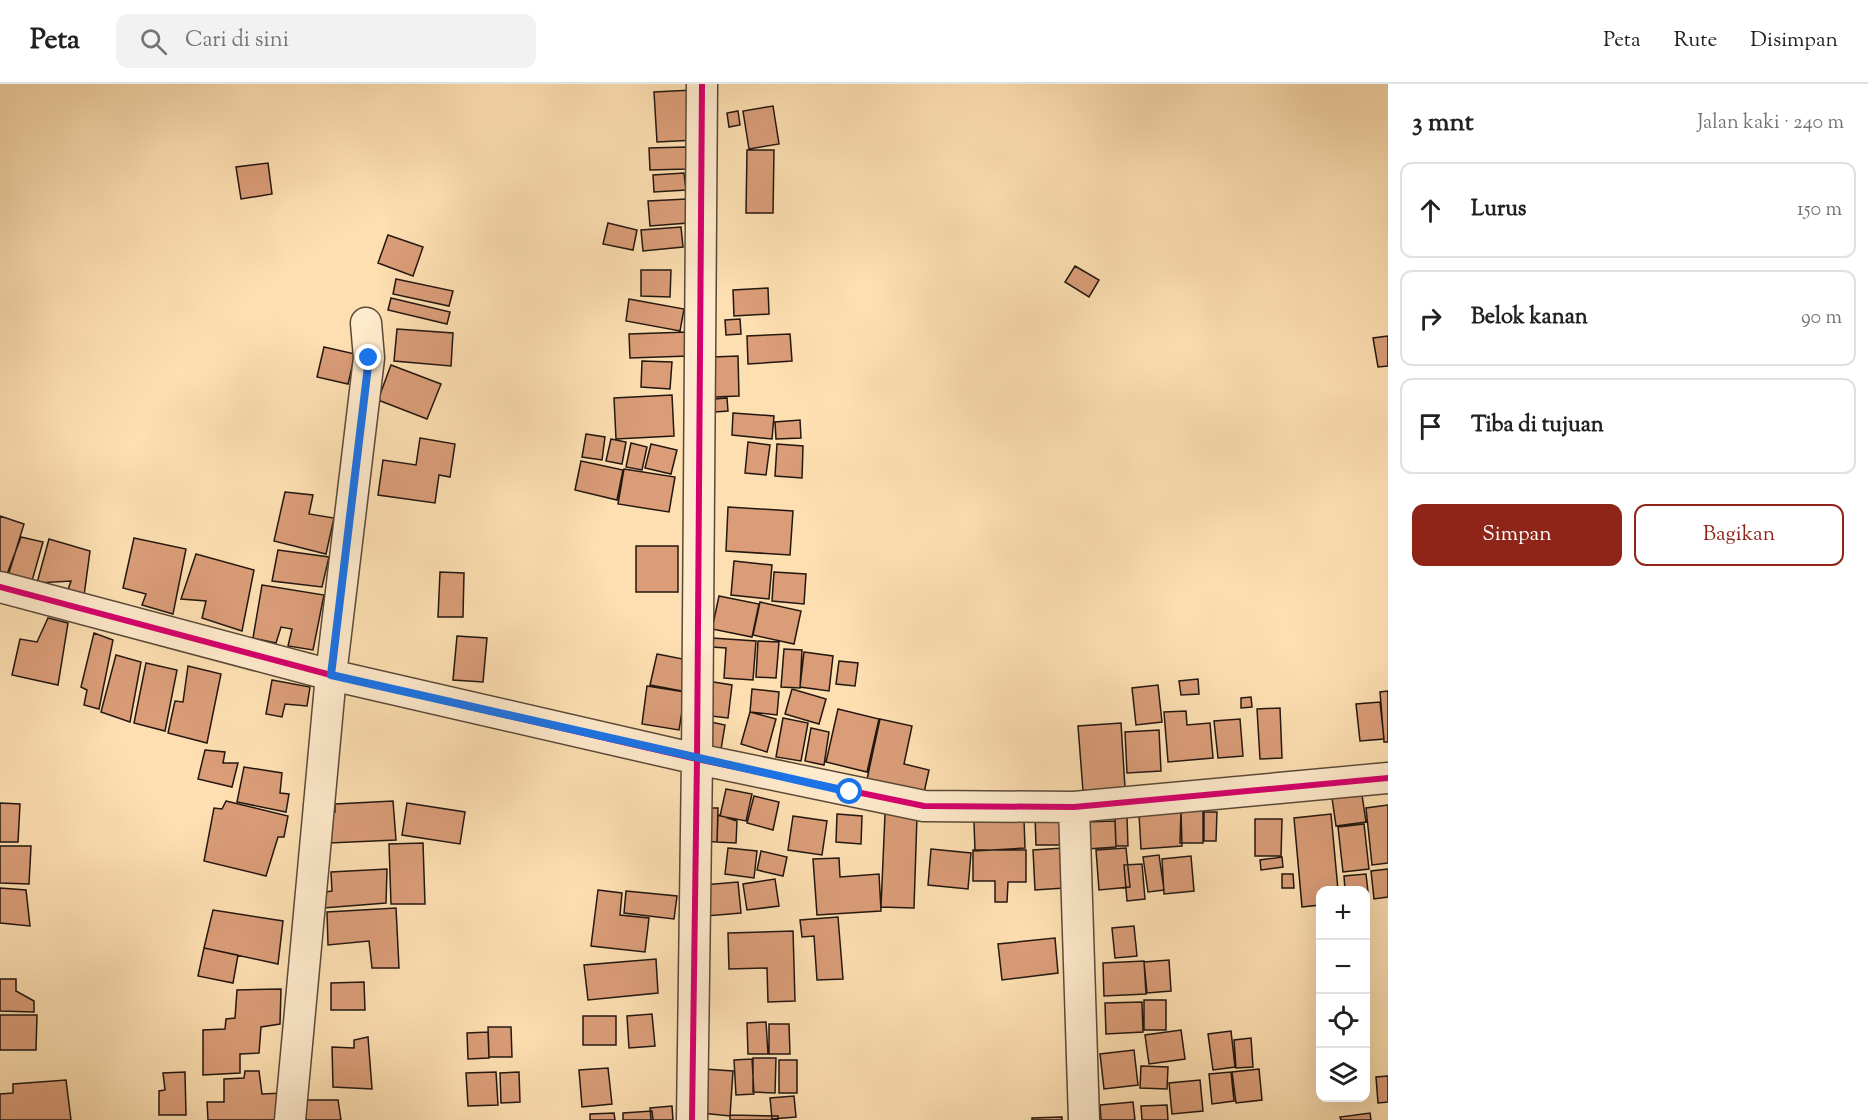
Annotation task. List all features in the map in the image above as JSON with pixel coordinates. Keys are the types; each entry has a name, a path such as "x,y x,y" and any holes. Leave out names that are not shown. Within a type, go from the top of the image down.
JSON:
{"street":[{"path":"692,1120 698,759 702,84"},
{"path":"290,1120 331,675 369,358 366,323"},
{"path":"0,587 331,675 698,759 924,806 1074,807 1388,778"},
{"path":"1074,807 1084,1120"}],"building":[{"path":"693,90 696,140 657,142 654,92"},
{"path":"773,106 779,144 749,149 743,111"},
{"path":"738,111 740,125 729,127 727,113"},
{"path":"686,147 687,169 650,170 649,148"},
{"path":"747,150 774,150 773,213 746,213"},
{"path":"268,163 272,194 241,199 236,167"},
{"path":"684,173 686,190 654,192 653,175"},
{"path":"687,199 688,223 650,226 648,201"},
{"path":"608,223 637,230 633,250 603,244"},
{"path":"681,227 683,247 643,251 641,230"},
{"path":"388,235 423,247 413,276 378,263"},
{"path":"1075,266 1099,280 1089,297 1065,282"},
{"path":"641,270 671,270 670,297 641,296"},
{"path":"396,279 453,291 449,306 393,294"},
{"path":"768,288 769,314 734,316 733,290"},
{"path":"391,298 450,312 447,324 388,310"},
{"path":"629,299 684,309 680,331 626,321"},
{"path":"740,319 741,334 726,335 725,320"},
{"path":"397,329 453,333 451,366 394,361"},
{"path":"688,332 689,356 630,358 629,334"},
{"path":"790,334 792,361 748,364 747,336"},
{"path":"1388,336 1388,366 1378,367 1373,338"},
{"path":"324,347 355,354 348,384 317,377"},
{"path":"738,356 739,396 714,397 713,357"},
{"path":"642,361 672,362 670,389 641,387"},
{"path":"391,365 441,384 427,419 378,400"},
{"path":"672,395 674,436 616,439 614,398"},
{"path":"727,398 728,411 715,412 714,399"},
{"path":"733,413 774,416 772,439 732,435"},
{"path":"800,420 801,438 776,439 775,422"},
{"path":"586,434 605,437 602,460 582,457"},
{"path":"420,438 455,444 450,477 439,475 435,503 378,495 383,460 416,465"},
{"path":"611,439 626,442 622,464 606,461"},
{"path":"748,442 770,445 766,475 745,473"},
{"path":"631,443 647,447 642,470 626,467"},
{"path":"651,444 677,450 671,474 645,468"},
{"path":"777,444 803,446 802,478 775,476"},
{"path":"581,461 623,470 617,500 575,490"},
{"path":"624,469 675,477 669,512 618,504"},
{"path":"285,492 313,495 309,514 334,518 326,554 274,541"},
{"path":"728,507 793,511 790,555 726,551"},
{"path":"0,516 24,524 7,579 0,577"},
{"path":"21,537 43,542 32,581 6,577"},
{"path":"134,538 186,549 173,614 142,605 146,594 123,588"},
{"path":"49,539 90,551 83,603 65,598 71,581 37,583"},
{"path":"636,546 678,546 678,592 636,592"},
{"path":"278,550 329,557 322,587 272,581"},
{"path":"196,554 254,570 242,631 202,618 206,601 181,599"},
{"path":"734,561 772,565 769,599 731,595"},
{"path":"440,572 464,573 463,617 438,617"},
{"path":"774,572 806,574 804,604 772,601"},
{"path":"262,585 324,595 313,650 288,646 292,629 281,627 276,643 253,638"},
{"path":"719,596 759,604 752,637 712,629"},
{"path":"760,602 801,611 794,644 753,635"},
{"path":"48,618 68,623 58,685 12,675 20,639 37,642"},
{"path":"94,633 113,640 99,709 84,705 87,690 81,687"},
{"path":"457,636 487,638 483,682 453,680"},
{"path":"712,638 756,641 753,680 724,678 726,648 712,647"},
{"path":"758,641 779,642 776,678 756,677"},
{"path":"784,649 802,650 800,688 781,687"},
{"path":"804,652 833,656 829,691 800,687"},
{"path":"657,654 688,660 682,691 650,685"},
{"path":"116,655 141,662 130,722 101,712"},
{"path":"839,661 858,663 855,686 836,684"},
{"path":"146,663 177,670 165,731 134,723"},
{"path":"188,666 221,674 207,743 168,733 175,701 183,702"},
{"path":"1198,679 1199,694 1181,695 1179,681"},
{"path":"272,680 310,687 307,706 285,704 282,717 266,714"},
{"path":"707,681 732,685 728,718 703,715"},
{"path":"1158,685 1162,722 1136,725 1132,688"},
{"path":"647,686 685,692 679,730 642,724"},
{"path":"752,689 779,692 777,715 750,712"},
{"path":"792,689 826,699 819,724 785,714"},
{"path":"1388,691 1388,742 1384,742 1380,692"},
{"path":"1251,697 1252,707 1241,708 1241,698"},
{"path":"1380,702 1384,739 1360,741 1356,704"},
{"path":"1280,708 1282,758 1260,759 1257,709"},
{"path":"838,709 879,719 867,772 826,762"},
{"path":"1186,711 1187,725 1210,723 1213,758 1168,762 1164,712"},
{"path":"750,712 776,719 767,752 741,744"},
{"path":"783,718 808,723 801,761 776,757"},
{"path":"880,719 912,726 904,764 929,770 923,797 866,784"},
{"path":"1240,719 1243,756 1218,758 1214,721"},
{"path":"706,721 725,725 721,749 702,745"},
{"path":"1121,723 1125,788 1083,791 1078,726"},
{"path":"811,728 829,732 824,765 805,761"},
{"path":"1159,730 1161,771 1127,773 1125,732"},
{"path":"205,750 225,752 223,763 238,763 232,787 198,779"},
{"path":"244,767 282,773 280,793 289,794 286,812 237,802"},
{"path":"1361,788 1366,822 1336,826 1331,791"},
{"path":"726,789 752,794 746,821 720,816"},
{"path":"754,796 779,802 773,830 747,823"},
{"path":"226,801 288,816 284,837 278,837 266,876 204,861 214,808 222,809"},
{"path":"393,801 396,840 329,843 329,813 335,812 335,804"},
{"path":"0,803 20,804 18,842 0,842"},
{"path":"407,803 465,812 460,844 402,835"},
{"path":"1388,805 1388,863 1372,865 1366,808"},
{"path":"704,808 718,808 717,842 703,841"},
{"path":"1181,810 1203,810 1203,843 1180,843"},
{"path":"1181,812 1182,846 1141,849 1139,814"},
{"path":"1204,812 1217,812 1216,841 1204,841"},
{"path":"837,814 862,816 861,844 836,842"},
{"path":"885,814 917,816 914,908 881,907"},
{"path":"1331,814 1338,886 1316,886 1316,905 1302,907 1294,818"},
{"path":"718,815 737,821 736,843 717,842"},
{"path":"793,816 827,821 822,855 788,850"},
{"path":"1035,816 1062,816 1062,845 1036,845"},
{"path":"1127,817 1128,846 1116,846 1115,818"},
{"path":"1024,819 1025,848 975,851 974,822"},
{"path":"1255,819 1282,819 1281,856 1255,856"},
{"path":"1115,821 1116,847 1087,849 1086,822"},
{"path":"1364,824 1369,869 1343,872 1338,827"},
{"path":"423,843 425,904 391,904 389,844"},
{"path":"0,846 31,846 29,884 0,883"},
{"path":"728,848 757,851 754,878 725,874"},
{"path":"1063,848 1064,888 1035,890 1033,850"},
{"path":"1126,848 1130,887 1099,890 1096,850"},
{"path":"931,849 971,853 968,889 928,885"},
{"path":"973,850 1026,850 1026,882 1008,882 1007,902 995,902 995,881 973,881"},
{"path":"761,851 787,857 783,876 757,870"},
{"path":"1159,855 1164,890 1148,892 1143,857"},
{"path":"1191,856 1194,891 1164,894 1162,859"},
{"path":"1282,857 1283,867 1261,870 1260,860"},
{"path":"839,858 840,877 879,874 881,911 817,915 813,859"},
{"path":"1142,864 1145,899 1127,901 1124,865"},
{"path":"387,869 386,903 323,908 316,893 332,891 331,872"},
{"path":"1388,869 1388,897 1374,899 1371,871"},
{"path":"1282,874 1293,874 1294,888 1282,888"},
{"path":"1366,874 1367,886 1345,886 1344,876"},
{"path":"775,879 779,906 747,910 743,884"},
{"path":"738,882 741,913 706,916 703,885"},
{"path":"0,888 26,890 30,926 0,923"},
{"path":"598,890 622,893 620,915 649,918 645,952 591,946"},
{"path":"626,891 677,896 674,919 624,913"},
{"path":"396,908 399,968 372,968 369,941 328,945 327,912"},
{"path":"213,910 283,921 278,964 204,948"},
{"path":"838,917 843,979 817,980 814,936 802,937 800,920"},
{"path":"1134,926 1137,956 1115,958 1112,928"},
{"path":"793,931 795,1001 768,1002 767,968 729,969 728,933"},
{"path":"1055,938 1058,973 1002,980 998,944"},
{"path":"204,948 238,955 233,983 198,976"},
{"path":"656,959 658,993 588,1000 584,965"},
{"path":"1169,960 1171,991 1147,993 1144,962"},
{"path":"1144,961 1146,994 1104,996 1103,963"},
{"path":"0,979 16,979 16,991 34,1001 34,1012 0,1011"},
{"path":"364,982 365,1010 331,1010 331,983"},
{"path":"281,989 280,1024 261,1027 259,1053 240,1054 240,1073 203,1075 203,1030 225,1029 226,1019 235,1018 237,990"},
{"path":"1144,1000 1166,1000 1166,1030 1144,1030"},
{"path":"1142,1002 1143,1032 1106,1034 1105,1003"},
{"path":"652,1014 655,1046 629,1048 627,1016"},
{"path":"0,1015 37,1015 36,1050 0,1050"},
{"path":"583,1016 616,1016 616,1045 583,1045"},
{"path":"766,1022 768,1054 748,1054 747,1023"},
{"path":"769,1024 789,1024 790,1054 769,1054"},
{"path":"488,1027 511,1027 512,1057 489,1057"},
{"path":"1181,1030 1185,1059 1149,1064 1145,1035"},
{"path":"1231,1031 1235,1067 1213,1070 1208,1034"},
{"path":"488,1032 489,1058 468,1059 467,1033"},
{"path":"368,1037 372,1089 333,1087 332,1047 354,1048 354,1040"},
{"path":"1251,1038 1253,1067 1236,1068 1234,1040"},
{"path":"1134,1050 1138,1085 1104,1089 1100,1054"},
{"path":"753,1058 776,1058 775,1093 753,1092"},
{"path":"752,1059 754,1094 736,1095 734,1060"},
{"path":"779,1060 797,1060 797,1093 779,1093"},
{"path":"1141,1066 1168,1067 1167,1089 1140,1088"},
{"path":"608,1068 612,1104 582,1107 579,1070"},
{"path":"704,1069 733,1071 730,1116 701,1113"},
{"path":"1259,1069 1262,1100 1236,1103 1232,1072"},
{"path":"245,1071 259,1071 262,1094 284,1093 284,1120 208,1120 207,1102 224,1102 224,1079 244,1078"},
{"path":"185,1072 186,1115 159,1115 159,1091 165,1090 163,1073"},
{"path":"496,1072 498,1105 468,1106 466,1073"},
{"path":"519,1072 520,1102 501,1103 500,1073"},
{"path":"1231,1072 1234,1101 1212,1104 1209,1074"},
{"path":"1388,1076 1388,1102 1378,1103 1376,1077"},
{"path":"66,1080 71,1120 0,1120 0,1094 13,1093 13,1084"},
{"path":"1200,1080 1203,1111 1172,1114 1169,1083"},
{"path":"794,1096 796,1117 772,1119 770,1098"},
{"path":"306,1100 338,1100 341,1120 306,1120"},
{"path":"1133,1102 1135,1120 1101,1120 1100,1105"},
{"path":"1167,1105 1168,1120 1142,1120 1141,1106"},
{"path":"672,1106 673,1120 651,1120 650,1108"},
{"path":"652,1111 653,1120 623,1120 623,1113"},
{"path":"614,1113 615,1120 590,1120 590,1114"},
{"path":"1370,1113 1371,1120 1341,1120 1340,1117"},
{"path":"730,1115 778,1116 778,1120 730,1120"},
{"path":"1062,1117 1062,1120 1032,1120 1032,1118"}],"cycle path":[{"path":"692,1120 702,84"},
{"path":"0,587 331,675 697,759 924,806 1074,807 1388,778"}],"route":[{"path":"369,358 331,675 850,792"}]}
